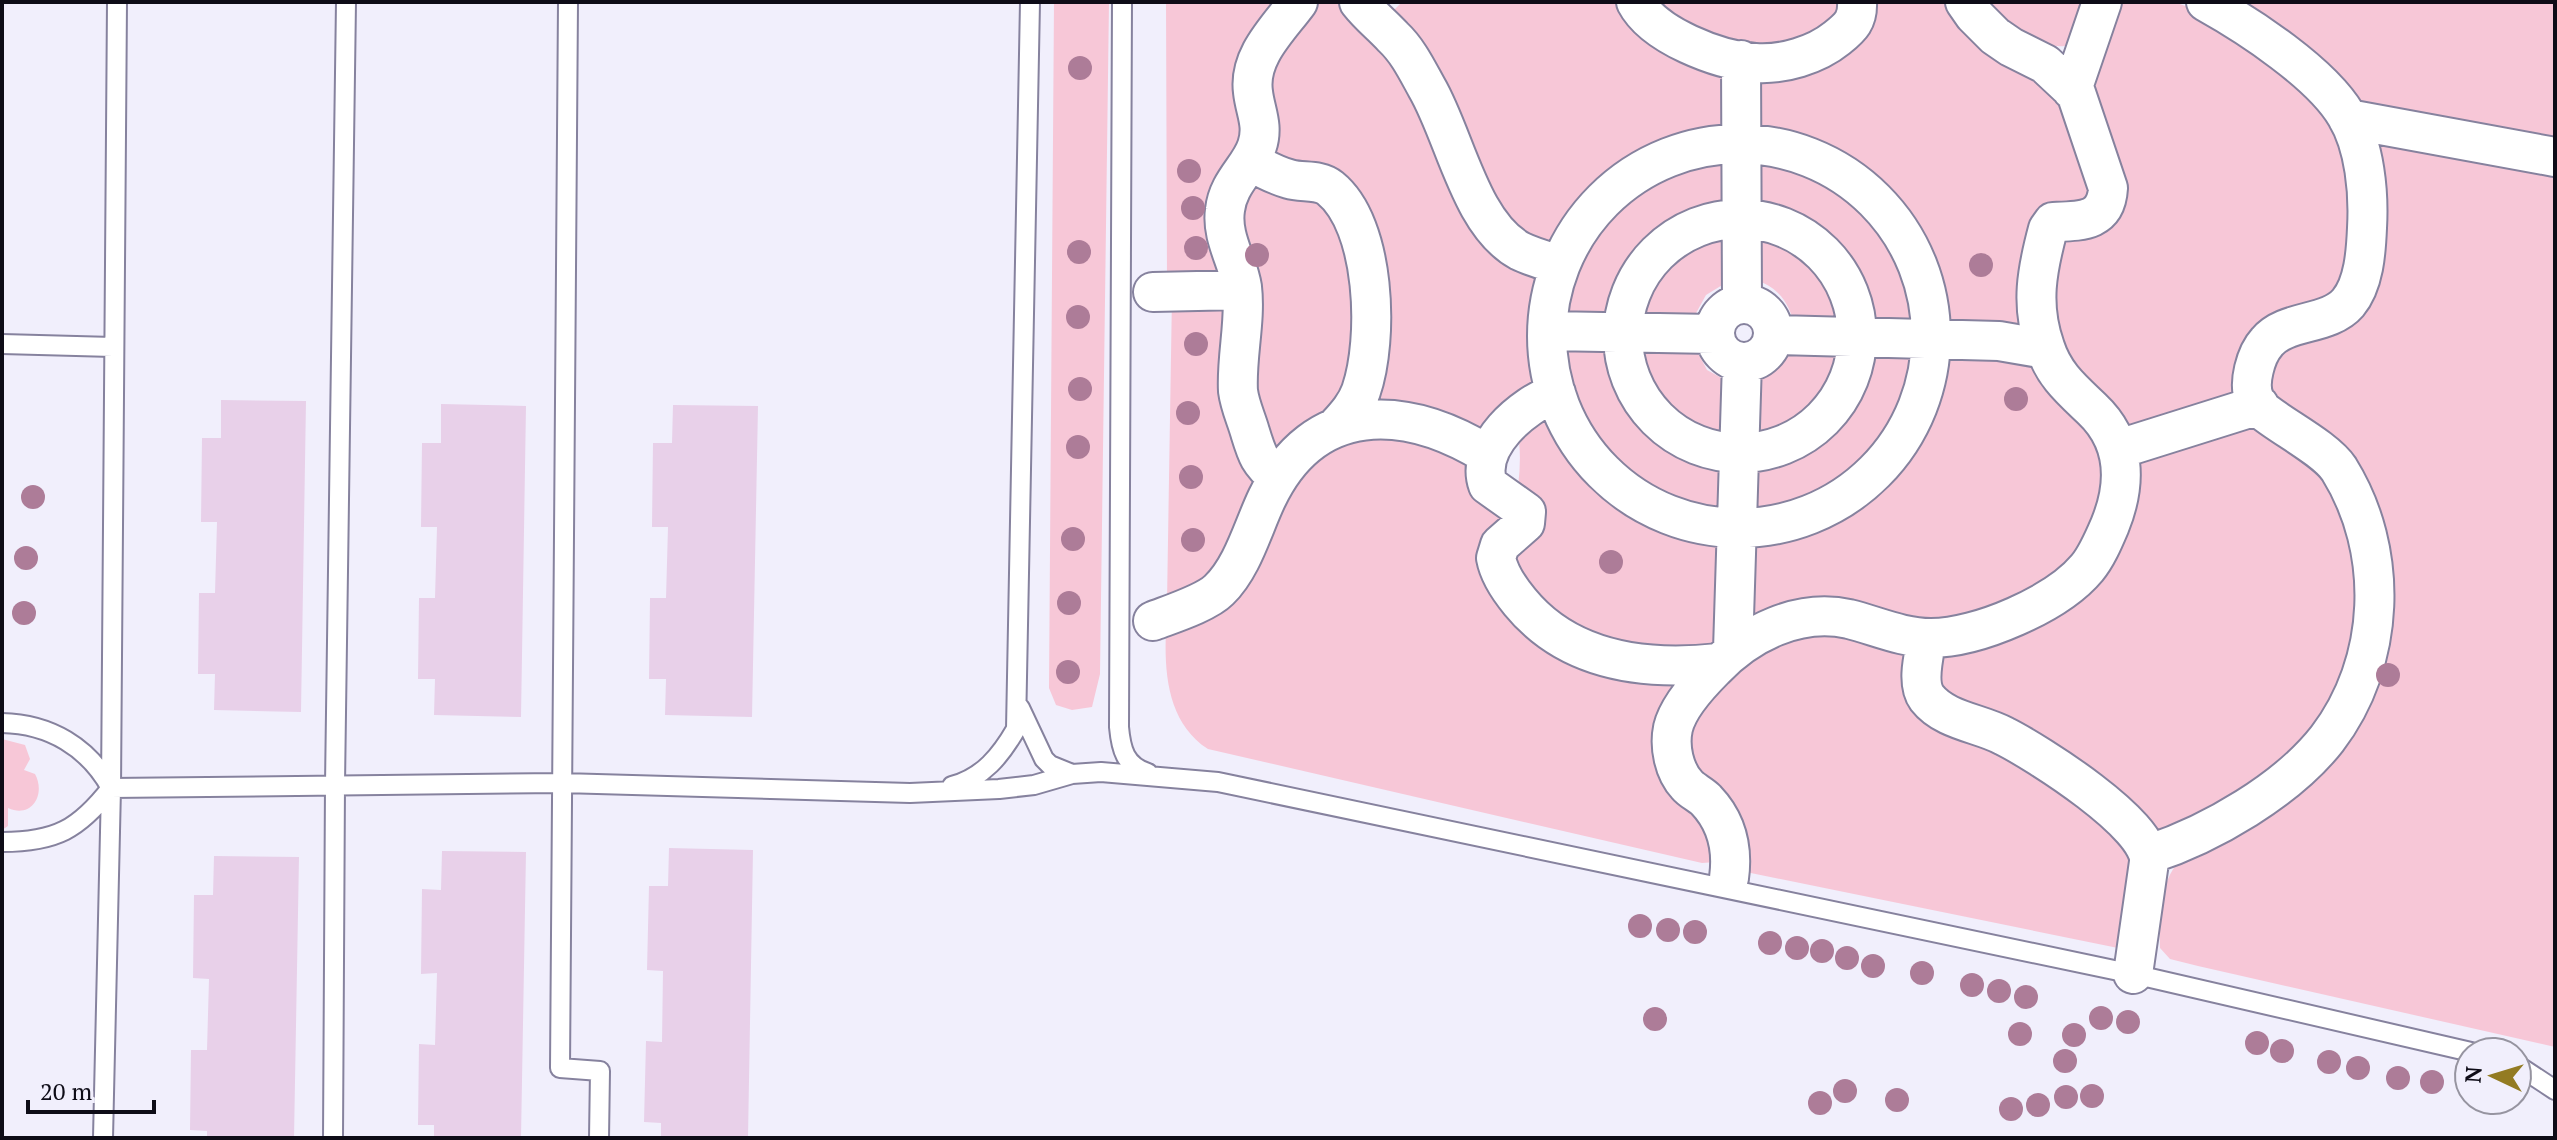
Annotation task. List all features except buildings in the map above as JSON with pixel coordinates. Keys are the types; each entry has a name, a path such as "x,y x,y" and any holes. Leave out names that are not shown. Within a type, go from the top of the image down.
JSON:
{"street":[{"path":"1278,478 1261,464 1241,408 1238,389 1242,290 1238,265 1225,232 1225,208 1238,173 1250,161 1259,141 1260,120 1252,93 1253,72 1259,54 1298,2"},
{"path":"1636,2 1647,18 1690,44 1756,63 1801,57 1830,44 1851,26 1856,18 1857,2"},
{"path":"1729,878 1731,859 1727,836 1718,816 1705,799 1680,777 1672,745 1673,726 1683,708 1701,682 1726,656 1792,619 1847,619 1893,634 1927,638 1956,636 2007,620 2048,601 2073,584 2090,565 2112,521 2121,477 2119,449 2094,411 2069,389 2045,349 2035,285 2048,229 2053,222 2094,217 2107,202 2108,188 2076,93 2045,64 1995,36 1965,2"},
{"path":"2072,90 2102,2"},
{"path":"2150,854 2185,842 2220,823 2305,762 2337,723 2365,667 2375,610 2371,549 2337,466 2271,418 2259,405 2253,392 2254,371 2268,340 2346,305 2362,275 2368,217 2363,163 2348,119 2326,91 2265,38 2217,5"},
{"path":"1376,9 1408,54 1429,91 1478,206 1494,231 1519,250 1560,265"},
{"path":"1741,60 1742,303"},
{"path":"2348,119 2555,157"},
{"path":"1726,143 1778,146 1826,163 1869,193 1902,233 1924,280 1933,338 1927,383 1907,431 1876,472 1836,504 1788,524 1736,530 1695,525 1656,511 1621,489 1592,461 1569,426 1556,393 1547,347 1549,305 1560,265 1579,228 1606,197 1639,171 1676,153 1726,143"},
{"path":"1250,161 1290,179 1324,183 1351,214 1362,242 1370,293 1369,358 1355,406 1337,426"},
{"path":"1750,218 1789,229 1822,251 1846,284 1857,323 1854,364 1838,401 1811,431 1774,449 1739,454 1698,446 1666,428 1641,400 1627,367 1623,332 1631,294 1648,262 1676,237 1709,222 1750,218"},
{"path":"1153,292 1242,290"},
{"path":"1742,303 1753,304 1769,316 1774,335 1765,353 1757,360 1742,362 1728,358 1721,351 1714,334 1719,317 1726,309 1742,303"},
{"path":"1548,331 1714,334"},
{"path":"1774,335 1999,341 2045,349"},
{"path":"1726,656 1736,530 1742,362"},
{"path":"1556,393 1535,403 1520,415 1505,429 1488,455 1485,471 1488,485 1526,512 1527,519 1500,545 1497,565 1512,592 1542,624 1585,650 1608,659 1662,666 1726,656"},
{"path":"2119,449 2259,405"},
{"path":"1153,621 1217,593 1231,577 1278,478 1297,453 1337,426 1369,419 1393,418 1467,441 1488,455"},
{"path":"1927,638 1922,677 1927,697 1949,715 1979,724 2006,737 2097,796 2133,831 2150,854 2133,974"}],"lane":[{"path":"103,1138 111,788 117,2"},
{"path":"333,1138 346,2"},
{"path":"568,2 560,1068 600,1071 599,1138"},
{"path":"910,793 956,785 975,778 1007,746 1016,729 1019,705 1030,2"},
{"path":"1122,2 1119,727 1122,751 1137,770 1157,776"},
{"path":"2,344 113,347"},
{"path":"1019,705 1044,759 1050,765 1072,774"},
{"path":"2,723 57,734 99,767 111,788"},
{"path":"1101,772 1111,763 1121,743"},
{"path":"2,842 65,833 84,820 111,788 562,783 910,793 999,789 1034,785 1072,774 1101,772 1157,776 1218,782 2133,974 2453,1048"},
{"path":"2533,1076 2555,1090"}],"shaded area":[{"path":"1054,2 1109,2 1100,674 1092,707 1072,710 1056,705 1049,688"},
{"path":"1166,2 1290,2 1246,104 1228,273 1167,282"},
{"path":"1307,2 1341,2 1380,37 1444,148 1551,271 1541,327 1545,383 1485,435 1371,410 1368,240 1280,170 1267,139 1257,85"},
{"path":"1402,2 1623,2 1722,67 1726,133 1665,148 1631,166 1590,203 1559,250 1518,242 1388,16"},
{"path":"1647,2 1852,2 1848,19 1756,58"},
{"path":"1864,2 1952,2 2057,83 2096,201 2059,206 2025,329 1940,330 1927,270 1900,217 1882,195 1860,175 1835,159 1806,146 1758,134 1756,76"},
{"path":"1970,2 2081,2 2080,14 2068,45 2058,46 2032,39"},
{"path":"2117,2 2174,2 2214,16 2317,102 2343,147 2355,207 2346,293 2282,323 2244,389 2129,436 2048,342 2063,228 2091,230 2089,101"},
{"path":"2229,2 2555,2 2555,151 2361,116"},
{"path":"2356,129 2555,164 2555,1047 2533,1042 2533,1036 2507,1036 2170,959 2160,948 2160,912 2174,867 2182,858 2316,763 2386,573 2264,392 2276,345 2342,318"},
{"path":"1749,146 1800,159 1824,170 1866,200 1898,240 1911,263 1922,295 1925,329 1865,329 1863,301 1855,279 1832,249 1801,227 1747,211"},
{"path":"1729,150 1741,214 1695,224 1656,246 1629,281 1617,326 1556,324 1563,288 1575,257 1591,230 1612,207 1664,172"},
{"path":"1241,183 1321,192 1357,274 1354,397 1265,461 1231,209"},
{"path":"1736,223 1724,284 1706,295 1695,315 1631,316 1645,281 1668,252 1699,232"},
{"path":"1756,223 1793,236 1822,259 1834,273 1842,290 1852,328 1795,326 1783,299 1759,281"},
{"path":"1172,295 1229,302 1262,476 1224,569 1167,602"},
{"path":"1553,337 1616,338 1627,384 1650,422 1684,448 1730,460 1728,521 1693,517 1660,505 1632,487 1607,463 1586,435 1570,404 1559,371"},
{"path":"1796,342 1850,354 1844,371 1826,401 1814,414 1785,434 1751,446 1750,382 1778,368"},
{"path":"1865,344 1929,347 1922,380 1910,412 1893,441 1872,466 1847,488 1819,504 1788,516 1754,522 1745,462 1792,450 1828,426 1852,390"},
{"path":"1631,346 1696,349 1707,370 1727,381 1721,445 1688,431 1661,409 1642,381"},
{"path":"1940,348 2030,360 2115,461 2082,561 1980,619 1738,638 1741,536 1773,532 1832,511 1858,496 1880,476 1900,453 1916,426 1931,390"},
{"path":"1555,413 1586,462 1623,498 1668,522 1724,537 1725,640 1711,653 1579,641 1504,561 1519,478 1517,428"},
{"path":"2250,416 2344,492 2370,601 2323,732 2167,842 1942,705 1933,657 2074,586 2136,462"},
{"path":"1348,429 1473,456 1505,504 1519,611 1679,673 1686,745 1716,862 1702,863 1208,749 1184,726 1171,696 1168,680 1166,630 1279,489"},
{"path":"1813,631 1884,635 1913,659 1992,740 2135,850 2118,948 1741,871 1681,736 1740,660"},
{"path":"2,739 25,745 30,759 24,770 35,774 39,789 35,803 30,807 17,811 8,808 8,826 2,830"}]}
